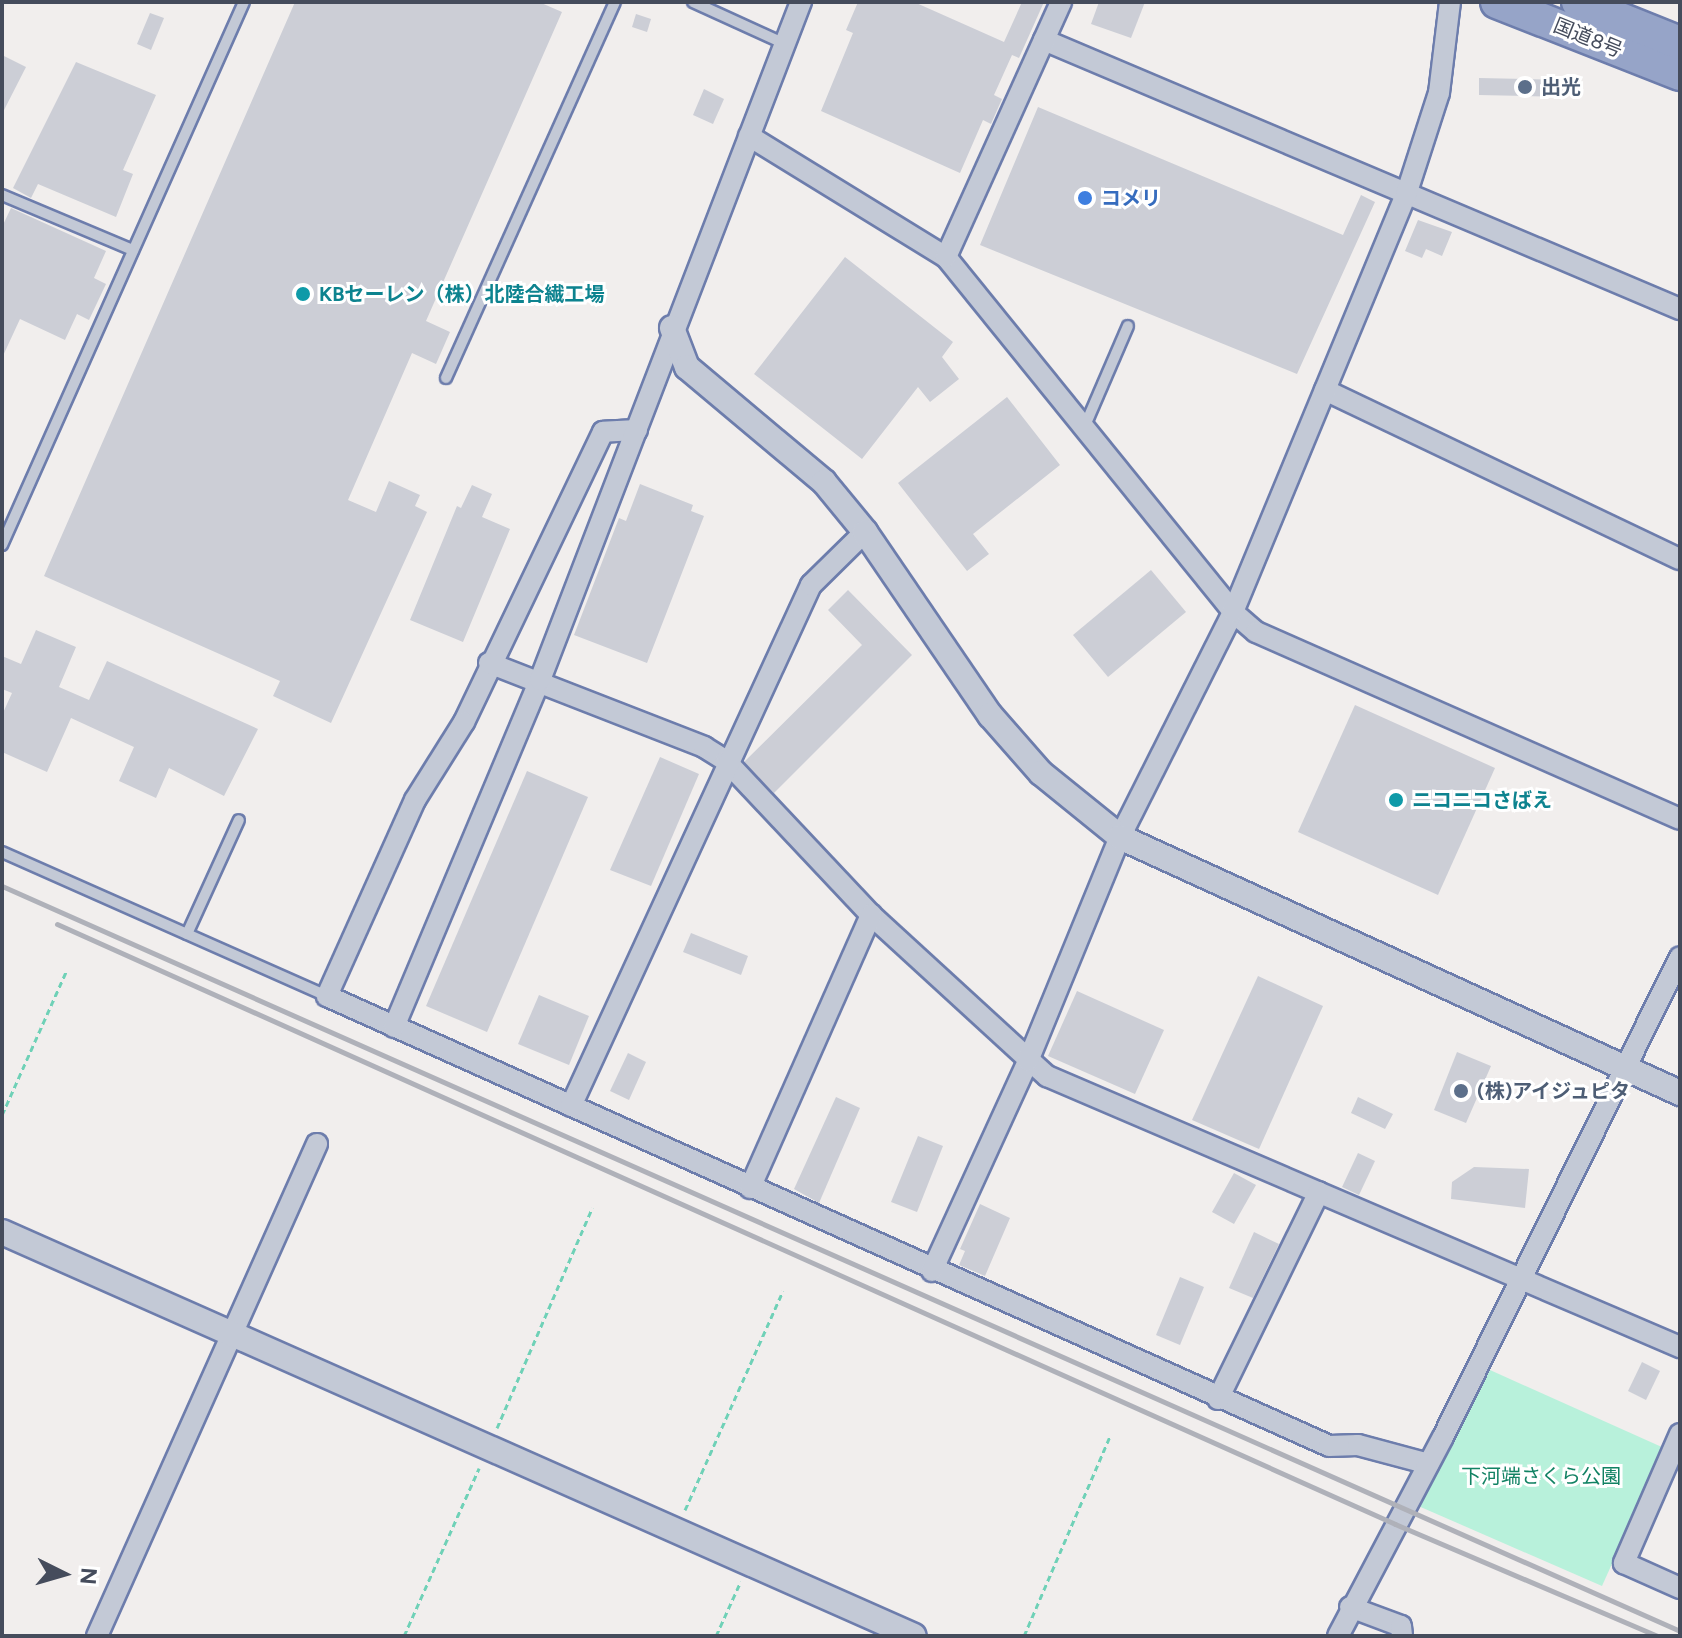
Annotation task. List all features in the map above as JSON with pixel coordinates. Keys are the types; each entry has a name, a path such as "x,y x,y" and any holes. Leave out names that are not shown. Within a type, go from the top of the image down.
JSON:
{"highway":[{"name":"国道8号","path":"1497,2 1680,74"},
{"name":"国道8号","path":"1578,2 1680,43"}],"street":[{"path":"394,1027 540,680 637,430 672,328 787,45 801,2"},
{"path":"946,257 1061,2"},
{"path":"932,1271 1028,1061 1120,837 1233,612 1406,195 1439,93 1450,2"},
{"path":"1044,40 1680,309"},
{"path":"749,136 946,257 1233,612 1256,632 1680,819"},
{"path":"672,328 687,367 824,482 865,532 990,715 1041,773 1120,837 1680,1093"},
{"path":"1325,390 1680,559"},
{"path":"637,430 603,432 489,663 464,722 415,800 327,996 1218,1399 1329,1446 1358,1445 1429,1464"},
{"path":"571,1106 726,761 811,585 865,532"},
{"path":"489,663 540,680 704,747 726,761 871,915 1047,1076 1680,1347"},
{"path":"750,1188 871,915"},
{"path":"1338,1636 1350,1607 1429,1464 1680,957"},
{"path":"97,1636 317,1144"},
{"path":"1218,1399 1319,1192"},
{"path":"2,1232 674,1533 914,1636"},
{"path":"1680,1434 1624,1563 1680,1588"},
{"path":"1350,1607 1401,1626 1402,1636"}],"lane":[{"path":"2,545 244,2"},
{"path":"446,378 615,2"},
{"path":"693,2 787,45"},
{"path":"2,195 133,250"},
{"path":"1084,428 1128,326"},
{"path":"187,934 239,820"},
{"path":"2,852 327,996"}],"path":[{"path":"2,1115 67,970"},
{"path":"404,1636 592,1208"},
{"path":"674,1533 783,1291"},
{"path":"1024,1636 1110,1436"},
{"path":"716,1636 749,1565"}],"green space":[{"name":"下河端さくら公園","path":"1490,1370 1664,1448 1602,1586 1416,1505"}],"building":[{"name":"KBセーレン（株）北陸合繊工場","path":"295,2 539,2 562,12 426,321 450,332 436,364 412,353 348,500 376,512 389,481 420,495 415,506 427,512 331,723 273,696 280,681 44,576"},
{"path":"858,2 914,2 1004,42 1022,2 1044,2 1019,58 1012,55 994,95 1002,99 991,124 983,120 960,173 821,111 853,33 846,30"},
{"path":"1099,2 1145,2 1131,38 1091,24"},
{"path":"150,13 164,18 151,50 137,44"},
{"path":"636,14 651,19 647,32 632,27"},
{"path":"2,55 26,67 2,114"},
{"path":"76,62 156,95 123,170 133,174 116,217 38,184 31,198 13,188"},
{"path":"1479,78 1563,80 1563,97 1479,95"},
{"path":"704,89 724,99 713,124 693,115"},
{"path":"1038,107 1343,235 1361,195 1375,202 1297,374 980,245"},
{"path":"11,208 106,251 94,278 106,284 89,320 77,314 65,340 20,319 2,358 2,227"},
{"path":"1418,220 1452,232 1442,256 1426,249 1422,258 1405,251"},
{"path":"845,257 953,342 942,357 959,379 930,402 918,387 862,459 754,374"},
{"path":"1007,397 1060,465 973,534 989,554 967,571 898,483"},
{"path":"640,484 693,505 691,511 704,516 647,663 574,635 619,518 626,521"},
{"path":"472,485 492,494 482,517 510,529 463,642 410,620 457,506 461,508"},
{"path":"1151,570 1186,612 1108,677 1073,635"},
{"path":"848,590 912,655 774,793 744,762 862,645 828,610"},
{"path":"36,630 76,647 59,687 89,700 107,661 258,729 224,796 169,768 156,798 119,781 134,747 71,718 47,772 2,752 2,715 12,693 2,689 2,656 21,664"},
{"name":"ニコニコさばえ","path":"1355,705 1495,768 1438,895 1298,832"},
{"path":"660,757 699,774 651,886 610,870"},
{"path":"527,771 588,797 487,1032 426,1006"},
{"path":"691,933 748,956 741,975 683,952"},
{"path":"1258,976 1323,1006 1259,1149 1192,1120"},
{"path":"1077,991 1164,1030 1135,1094 1048,1056"},
{"path":"539,995 589,1016 569,1065 518,1044"},
{"path":"1457,1052 1491,1066 1466,1123 1434,1110"},
{"path":"628,1053 646,1062 629,1100 610,1091"},
{"path":"836,1097 860,1108 819,1203 794,1189"},
{"path":"1358,1097 1393,1114 1385,1129 1351,1113"},
{"path":"918,1136 943,1146 917,1212 891,1202"},
{"path":"1358,1153 1375,1161 1359,1195 1342,1187"},
{"path":"1474,1167 1529,1169 1525,1208 1451,1199 1452,1182"},
{"path":"1234,1173 1256,1185 1234,1224 1212,1212"},
{"path":"980,1204 1010,1218 985,1276 959,1265 965,1251 960,1249"},
{"path":"1254,1232 1279,1244 1253,1298 1229,1288"},
{"path":"1180,1277 1204,1287 1180,1345 1156,1335"},
{"path":"1642,1362 1660,1371 1646,1400 1628,1391"}],"railway":[{"path":"2,886 1680,1631"},
{"path":"57,924 1395,1524 1658,1636"}],"place":[{"name":"出光","path":"1525,87"},
{"name":"コメリ","path":"1085,198"},
{"name":"KBセーレン（株）北陸合繊工場","path":"303,294"},
{"name":"ニコニコさばえ","path":"1396,800"},
{"name":"(株)アイジュピタ","path":"1461,1091"}]}
